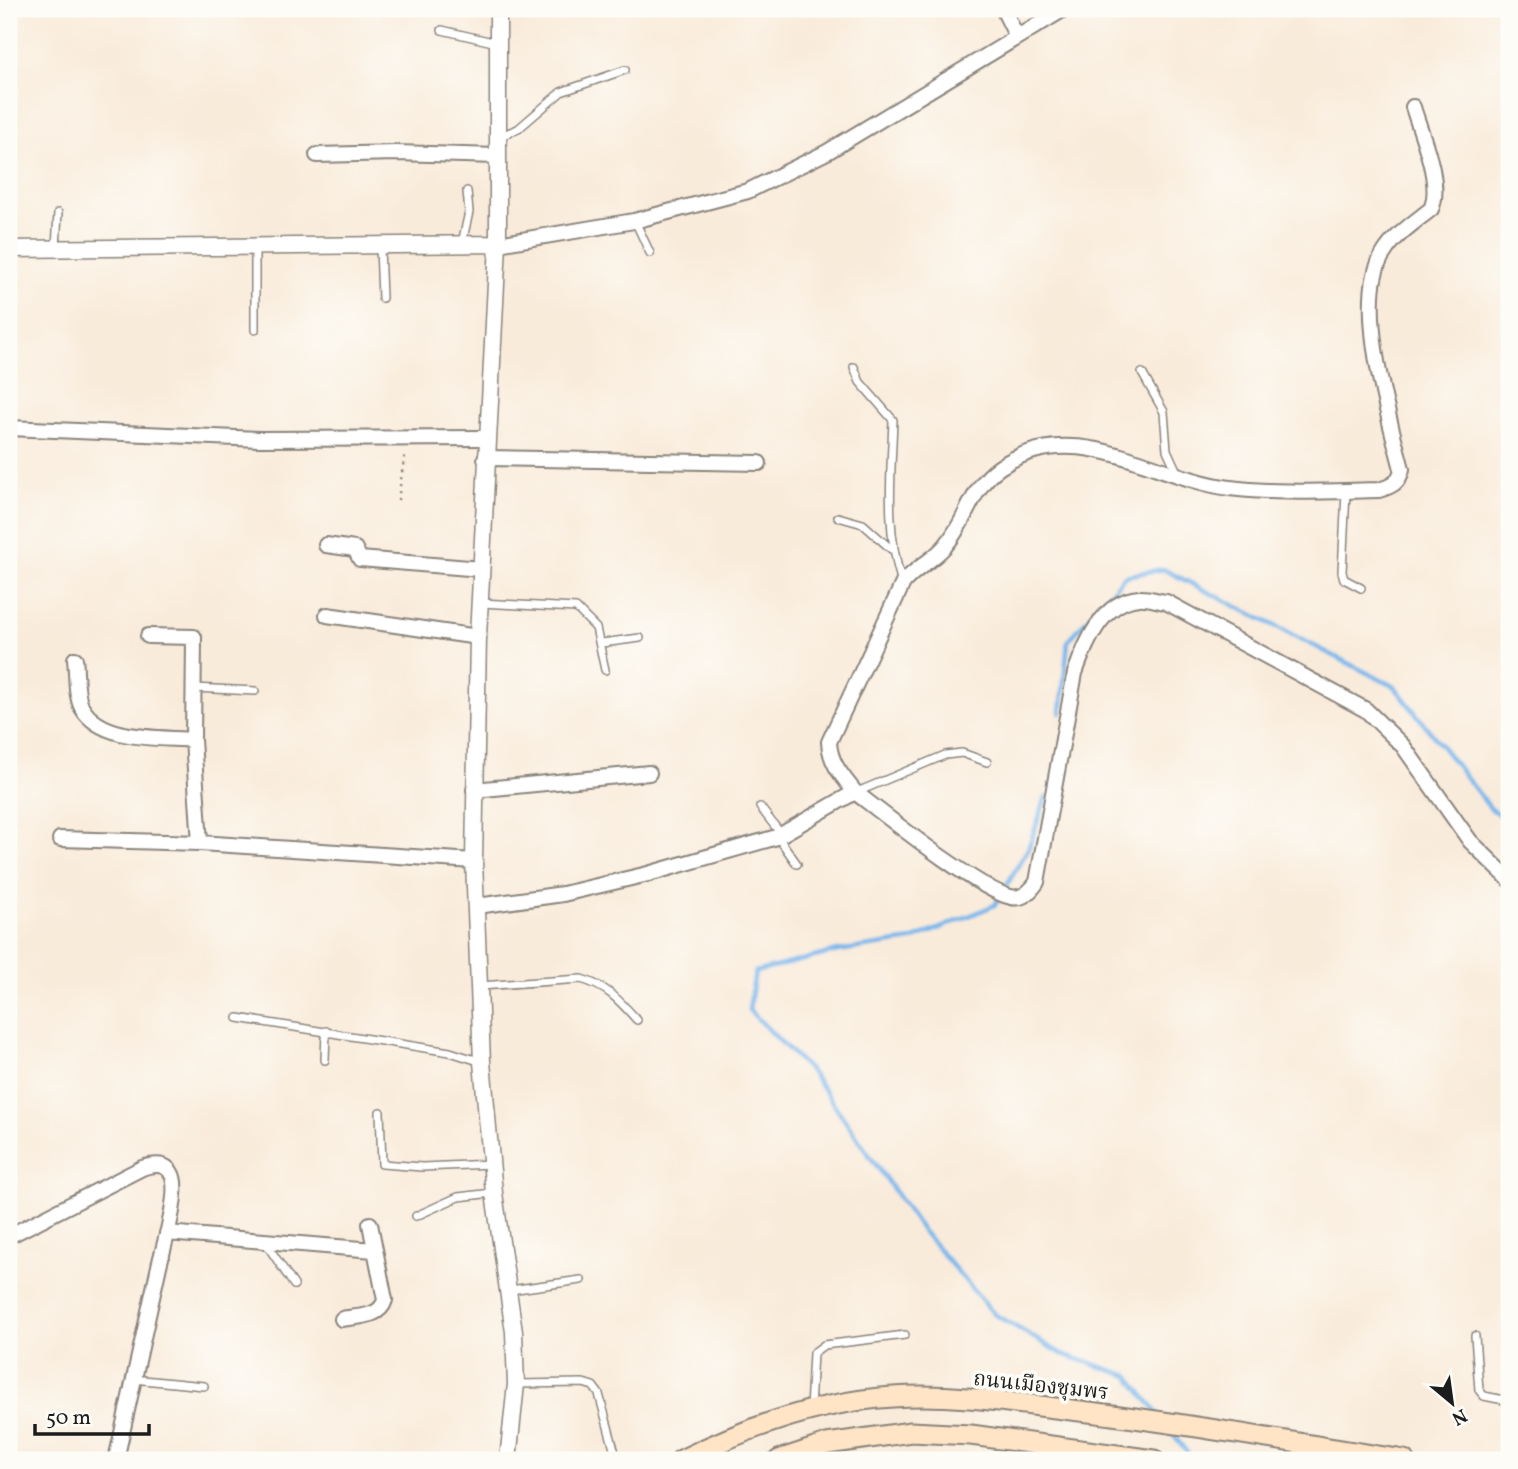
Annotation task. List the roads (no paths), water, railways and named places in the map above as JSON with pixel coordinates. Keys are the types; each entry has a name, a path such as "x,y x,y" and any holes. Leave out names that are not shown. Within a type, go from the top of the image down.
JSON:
{"main road":[{"name":"ถนนเมืองชุมพร","path":"681,1460 718,1442 810,1410 893,1396 997,1401 1129,1417 1404,1460"},
{"path":"779,1460 827,1444 911,1432 971,1435 1154,1460"}],"street":[{"path":"498,9 498,244 479,603 474,861 482,1062 494,1193 510,1290 516,1384 509,1460"},
{"path":"1003,9 1017,37"},
{"path":"9,249 498,244 634,221 748,191 787,174 1064,9"},
{"path":"1413,107 1436,186 1436,200 1431,209 1382,254 1376,268 1372,310 1376,356 1402,469 1400,479 1392,486 1379,490 1232,489 1178,475 1141,460 1085,446 1029,452 986,477 973,493 960,526 944,547 912,572 903,583 829,742 830,754 835,768 855,792 985,885 1012,898 1032,890 1037,882 1075,673 1087,640 1102,619 1125,602 1139,598 1166,602 1366,710 1403,746 1470,841 1509,879"},
{"path":"317,155 396,153 496,156"},
{"path":"9,428 259,439 486,438"},
{"path":"485,458 760,463"},
{"path":"326,545 355,549 360,559 481,569"},
{"path":"327,615 478,637"},
{"path":"148,636 194,637 193,740 200,843"},
{"path":"75,659 79,697 83,708 110,730 193,740"},
{"path":"474,790 649,773"},
{"path":"477,906 563,894 624,880 779,836 855,792"},
{"path":"60,839 200,843 474,861"},
{"path":"9,1236 154,1164 166,1166 172,1174 174,1186 166,1233 116,1460"},
{"path":"342,1319 378,1312 383,1308 384,1300 370,1224"},
{"path":"166,1233 374,1250"}],"lane":[{"path":"442,30 498,43"},
{"path":"497,137 518,129 561,92 625,70"},
{"path":"461,244 469,212 467,191"},
{"path":"56,248 58,213"},
{"path":"634,221 650,253"},
{"path":"9,239 9,249"},
{"path":"380,245 382,298"},
{"path":"255,247 255,330"},
{"path":"854,367 860,382 892,420 892,550 903,583"},
{"path":"1142,373 1164,412 1167,450 1178,475"},
{"path":"1346,491 1342,572 1344,579 1361,588"},
{"path":"838,517 863,524 892,550"},
{"path":"479,603 576,608 589,618 602,643 605,670"},
{"path":"602,643 640,638"},
{"path":"194,688 255,691"},
{"path":"855,792 945,755 962,753 987,762"},
{"path":"760,807 797,863"},
{"path":"480,986 581,979 597,983 612,993 637,1020"},
{"path":"238,1018 450,1052 482,1062"},
{"path":"325,1060 326,1031"},
{"path":"380,1112 382,1164 422,1167 493,1164"},
{"path":"416,1216 458,1197 494,1193"},
{"path":"264,1241 294,1285"},
{"path":"510,1290 581,1280"},
{"path":"810,1410 813,1353 824,1345 905,1335"},
{"path":"1475,1336 1479,1390 1484,1396 1509,1401"},
{"path":"133,1379 204,1386"},
{"path":"516,1384 583,1383 593,1386 599,1394 617,1460"}],"waterway":[{"path":"1061,713 1068,641 1125,576 1163,569 1395,687 1490,808 1509,822"},
{"path":"1046,797 1028,849 995,905 912,940 838,951 755,972 749,1010 812,1073 920,1228 994,1314 1062,1354 1129,1376 1159,1416"},
{"path":"1170,1431 1193,1460"}]}
